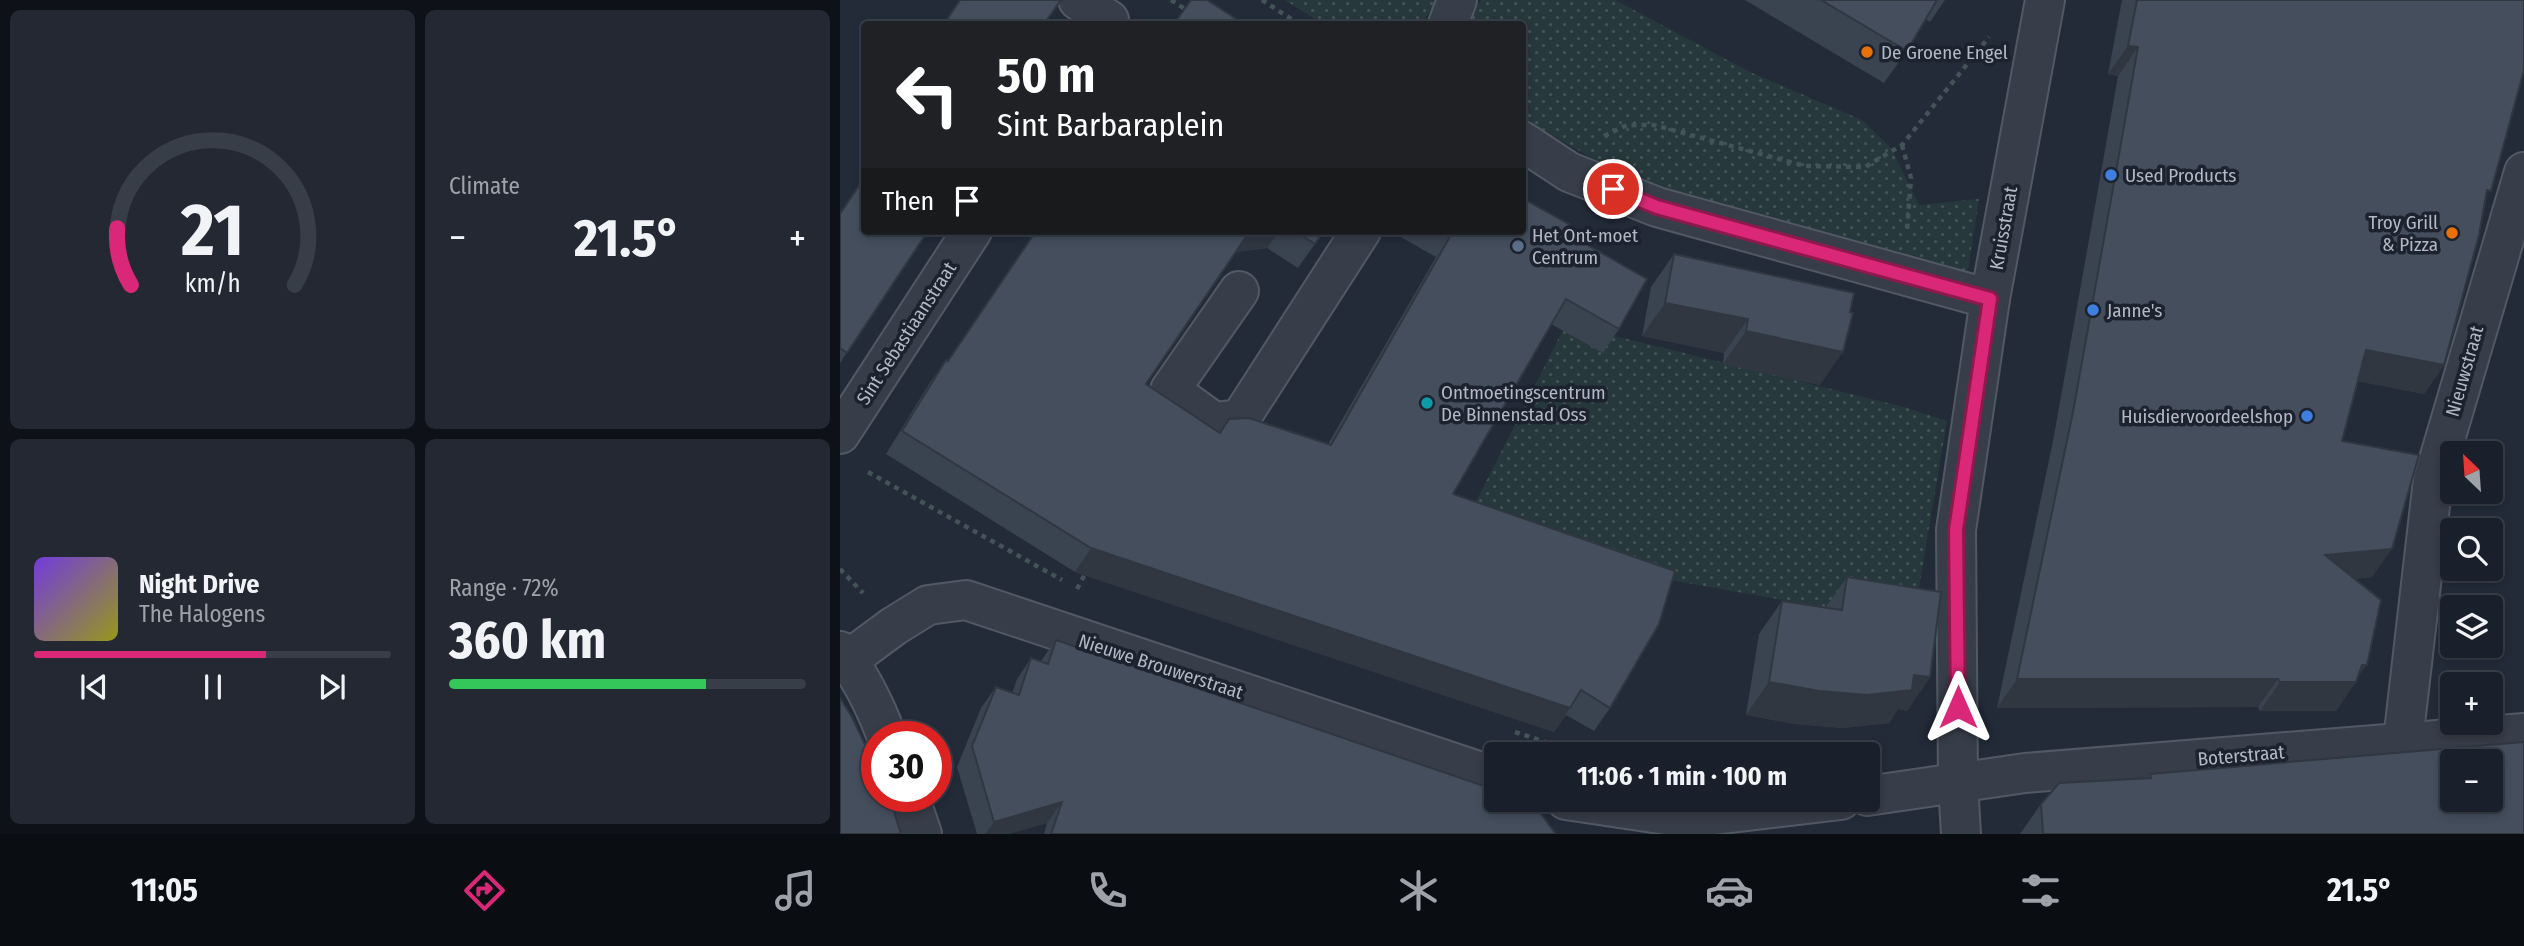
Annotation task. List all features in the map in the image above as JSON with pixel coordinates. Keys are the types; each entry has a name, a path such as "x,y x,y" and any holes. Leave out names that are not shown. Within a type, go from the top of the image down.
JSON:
{"street":[{"path":"1077,0 1112,15"},
{"path":"1449,21 1457,0"},
{"name":"Kruisstraat","path":"1961,834 1958,783 1956,530 1990,299 2044,4"},
{"path":"1526,144 1569,172 1657,207 1990,299"},
{"name":"Nieuwstraat","path":"2403,741 2433,480 2524,172"},
{"name":"Sint Sebastiaanstraat","path":"840,434 969,235"},
{"path":"1239,291 1170,390 1214,422 1240,419 1358,235"},
{"name":"Nieuwe Brouwerstraat","path":"844,655 928,605 965,600 1484,773"},
{"path":"844,655 881,721"},
{"name":"Boterstraat","path":"1958,783 2025,773 2524,733"},
{"path":"1880,794 1958,783"},
{"path":"914,812 922,834"},
{"path":"1647,812 1688,818 1764,822 1799,812"}],"path":[{"path":"1171,0 1190,12"},
{"path":"1262,0 1294,21"},
{"path":"1569,172 1604,136 1627,125 1654,125 1805,166 1865,167 1902,145 2004,19 2044,4"},
{"path":"1902,145 1911,178 1903,275"},
{"path":"864,469 1065,581"},
{"path":"1066,634 1077,588 1086,572"},
{"path":"1077,588 1083,592"},
{"path":"1512,731 1547,742"}],"shaded area":[{"path":"1285,0 1437,0 1424,21 1318,21"},
{"path":"1481,0 1615,0 1748,71 1862,120 1891,148 1919,205 1979,199 1966,283 1686,205 1610,168 1526,121 1526,21 1467,21"},
{"path":"1566,324 1904,407 1947,421 1913,623 1529,555 1458,537"}],"building":[{"path":"960,0 1061,0 1046,21 946,21"},
{"path":"1191,0 1207,0 1239,21 1176,21"},
{"path":"1821,0 1937,0 1907,51"},
{"path":"2137,0 2524,0 2524,70 2491,191 2487,190 2479,235 2444,365 2366,350 2342,441 2419,455 2392,549 2325,555 2381,600 2367,665 2362,665 2356,682 2280,682 2278,679 2017,679 2073,412 2117,166 2138,47 2128,46"},
{"path":"861,182 861,235 925,235 847,353 840,348 840,214"},
{"path":"1526,200 1569,224 1565,232 1647,279 1619,329 1566,299 1453,494 1675,571 1659,624 1610,708 1581,690 1570,708 1091,548 902,431 946,360 948,361 1033,235 1247,235 1146,384 1220,433 1229,419 1249,418 1331,445 1451,235 1526,235"},
{"path":"1301,235 1321,235 1315,244"},
{"path":"1674,254 1854,293 1850,312 1853,313 1843,352 1746,331 1748,319 1665,303"},
{"path":"1847,577 1941,592 1930,677 1914,675 1912,690 1867,695 1819,691 1769,682 1782,601 1842,610"},
{"path":"1056,640 1484,786 1484,812 1538,812 1556,834 1051,834 1062,802 994,822 972,746 996,687 1019,695 1031,658 1048,664"},
{"path":"840,698 861,736 861,812 894,812 901,834 840,834"},
{"path":"2524,742 2524,834 2043,834 2041,804 2059,783 2151,778 2150,774 2440,749 2440,812 2503,812 2503,749 2442,749"}],"place":[{"name":"De Groene Engel","path":"1867,52"},
{"name":"Used Products","path":"2111,175"},
{"name":"Troy Grill & Pizza","path":"2452,233"},
{"name":"Het Ont-moet Centrum","path":"1518,246"},
{"name":"Janne's","path":"2093,310"},
{"name":"Ontmoetingscentrum De Binnenstad Oss","path":"1427,403"},
{"name":"Huisdiervoordeelshop","path":"2307,416"}],"route":[{"path":"1613,189 1657,207 1990,299 1956,530 1958,707"}]}
